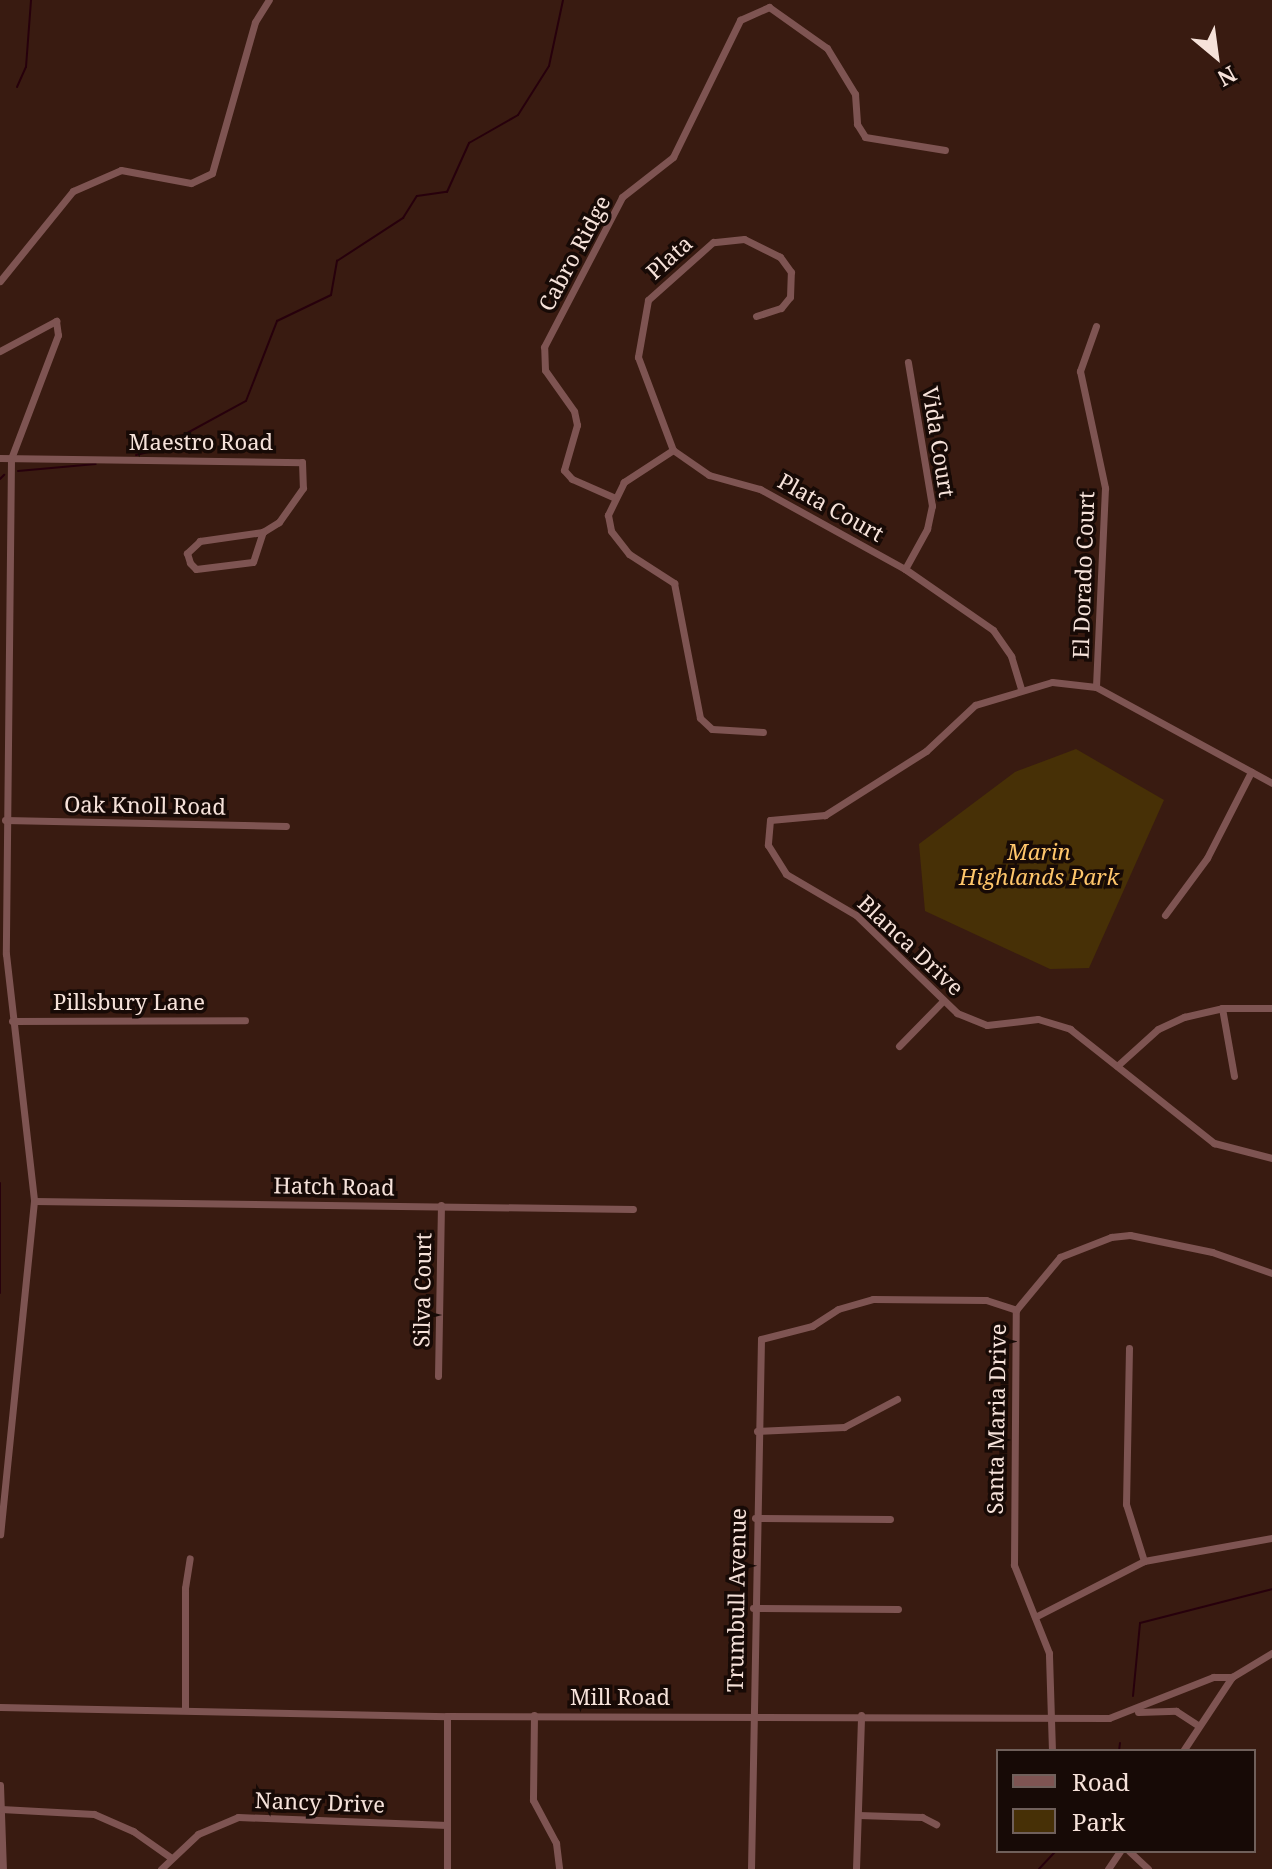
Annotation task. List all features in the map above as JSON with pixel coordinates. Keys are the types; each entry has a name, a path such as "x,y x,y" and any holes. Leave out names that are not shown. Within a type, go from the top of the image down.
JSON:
{"street":[{"path":"0,281 73,191 121,170 191,183 212,173 255,22 269,0"},
{"name":"Cabro Ridge","path":"613,497 572,479 564,470 577,425 574,411 545,370 544,347 622,197 673,157 740,20 769,7 827,48 855,94 857,124 865,137 945,150"},
{"name":"Plata","path":"673,450 638,357 648,300 713,242 744,239 780,257 791,272 790,297 781,308 756,316"},
{"path":"0,351 56,321 58,335 11,459 3,954 34,1201 0,1534"},
{"name":"El Dorado Court","path":"1096,326 1080,371 1105,488 1096,687"},
{"name":"Vida Court","path":"905,569 927,529 932,506 908,362"},
{"path":"673,450 624,482 613,497 608,515 617,544 668,576 676,589 700,718 712,729 763,732"},
{"name":"Plata Court","path":"673,450 709,475 760,489 905,569 993,630 1003,641 1021,688"},
{"path":"0,458 11,459"},
{"name":"Maestro Road","path":"11,459 302,462 303,488 287,514 263,532 200,541 187,553 190,563 196,569 253,562 263,532"},
{"path":"1021,688 1052,682 1096,687 1272,783"},
{"name":"Blanca Drive","path":"1021,688 975,705 926,751 825,815 770,820 768,845 786,874 856,915 942,1002 987,1025 1051,1021 1117,1066 1214,1143 1272,1158"},
{"path":"1165,915 1207,858 1251,772"},
{"name":"Oak Knoll Road","path":"5,820 286,826"},
{"path":"899,1046 942,1002"},
{"path":"1117,1066 1158,1029 1222,1008 1272,1008"},
{"path":"1222,1008 1234,1076"},
{"name":"Pillsbury Lane","path":"12,1021 245,1020"},
{"name":"Hatch Road","path":"34,1201 633,1209"},
{"name":"Silva Court","path":"438,1376 441,1205"},
{"name":"Santa Maria Drive","path":"1052,1749 1049,1653 1014,1565 1016,1310 1028,1290 1060,1257 1111,1237 1130,1235 1212,1252 1272,1273"},
{"name":"Trumbull Avenue","path":"751,1869 758,1347 767,1336 788,1334 873,1299 986,1300 1016,1310"},
{"path":"1129,1348 1126,1504 1144,1561"},
{"path":"757,1431 844,1427 897,1399"},
{"path":"755,1518 890,1519"},
{"path":"1035,1617 1144,1561 1272,1538"},
{"path":"185,1710 185,1588 190,1558"},
{"path":"753,1608 898,1609"},
{"path":"1184,1749 1232,1677 1272,1653"},
{"name":"Mill Road","path":"0,1707 447,1716 1121,1716 1213,1677 1232,1677"},
{"path":"1121,1716 1163,1708 1199,1726"},
{"path":"534,1715 533,1800 556,1843 559,1869"},
{"path":"856,1869 861,1715"},
{"path":"447,1716 447,1869"},
{"path":"0,1785 3,1869"},
{"path":"1,1809 94,1814 133,1831 170,1857"},
{"path":"858,1815 922,1817 936,1824"},
{"name":"Nancy Drive","path":"161,1869 170,1857 198,1834 238,1817 447,1825"},
{"path":"1131,1853 1148,1869"}],"green space":[{"name":"Marin Highlands Park","path":"1076,749 1164,800 1089,968 1050,969 925,911 919,844 1015,772"}],"waterway":[{"path":"17,87 26,67 31,0"},
{"path":"136,455 156,450 246,401 277,321 331,295 337,261 403,218 417,196 447,192 469,143 518,115 549,66 563,0"},
{"path":"18,471 96,464"},
{"path":"0,479 4,475"},
{"path":"0,1183 0,1293"},
{"path":"1133,1696 1140,1623 1272,1589"},
{"path":"1119,1749 1120,1743"},
{"path":"1039,1869 1054,1853"}]}
